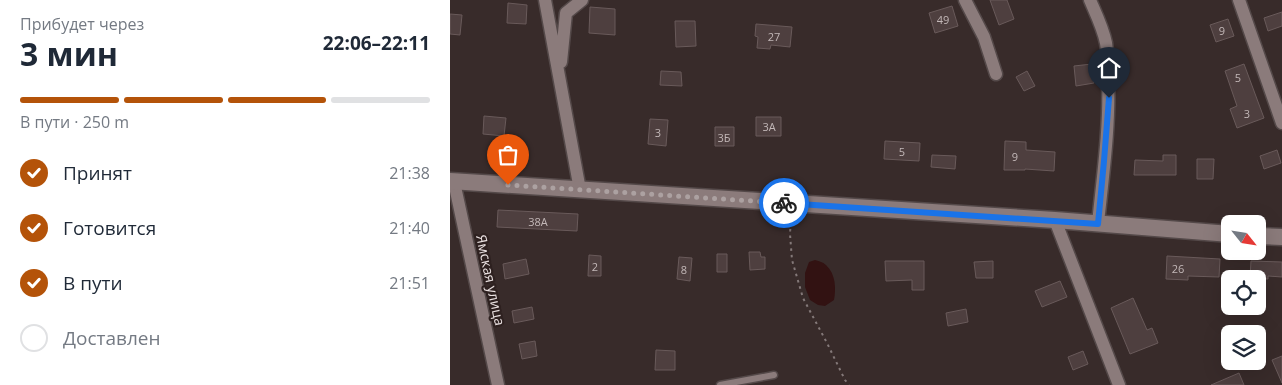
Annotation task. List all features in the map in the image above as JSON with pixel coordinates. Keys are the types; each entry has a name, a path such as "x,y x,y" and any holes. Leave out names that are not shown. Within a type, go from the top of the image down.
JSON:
{"street":[{"path":"545,0 580,190"},
{"path":"559,76 566,12 582,0"},
{"path":"965,0 984,37 996,74"},
{"path":"1090,0 1106,43 1108,70 1108,107 1098,224"},
{"path":"1239,0 1282,123"},
{"path":"452,182 1055,220 1221,233"},
{"name":"Ямская улица","path":"452,182 498,385"},
{"path":"1055,220 1119,385"},
{"path":"1266,237 1282,238"}],"lane":[{"path":"720,385 774,375"}],"path":[{"path":"791,203 790,234 792,260 803,298 849,385"}],"shaded area":[{"path":"815,260 826,265 832,273 834,282 834,300 825,306 818,305 810,300 805,287 805,273 809,262"}],"building":[{"path":"990,0 1007,0 1014,19 999,25"},
{"path":"508,3 527,5 526,24 507,23"},
{"path":"952,6 958,26 935,33 929,13"},
{"path":"590,7 615,9 615,35 589,33"},
{"path":"1282,12 1282,26 1268,31 1264,18"},
{"path":"450,14 462,15 460,35 450,34"},
{"path":"1228,19 1234,36 1216,42 1210,25"},
{"path":"675,21 695,21 696,46 676,47"},
{"path":"756,24 792,27 790,47 771,45 770,49 757,48"},
{"path":"1092,64 1094,83 1076,86 1074,66"},
{"path":"1244,64 1264,118 1237,128 1230,109 1237,106 1225,71"},
{"path":"661,71 681,72 682,86 660,85"},
{"path":"1027,71 1035,86 1024,91 1016,77"},
{"path":"484,116 506,118 504,136 483,134"},
{"path":"756,117 781,117 781,136 756,136"},
{"path":"650,119 668,120 666,146 648,144"},
{"path":"715,127 734,127 734,146 715,146"},
{"path":"885,141 920,143 919,161 884,159"},
{"path":"1005,141 1026,142 1026,150 1055,152 1054,171 1004,170"},
{"path":"1277,150 1281,163 1264,169 1260,156"},
{"path":"932,155 956,156 955,169 931,167"},
{"path":"1163,155 1176,155 1176,175 1134,175 1135,160 1163,161"},
{"path":"1197,159 1214,159 1213,179 1197,179"},
{"path":"498,210 578,214 577,231 497,227"},
{"path":"749,252 760,252 761,257 765,257 765,269 750,270"},
{"path":"717,254 727,254 727,272 717,272"},
{"path":"589,255 601,256 601,276 588,276"},
{"path":"1167,256 1220,259 1219,277 1188,276 1188,280 1166,279"},
{"path":"679,257 692,258 690,281 677,279"},
{"path":"526,259 529,274 505,279 503,264"},
{"path":"885,261 924,261 924,290 912,290 912,280 886,281"},
{"path":"993,261 993,278 976,278 974,262"},
{"path":"1251,261 1282,262 1282,277 1268,276 1268,279 1266,279 1266,270 1250,270"},
{"path":"1060,281 1067,297 1042,307 1035,291"},
{"path":"1133,298 1147,330 1152,328 1158,343 1130,354 1111,308"},
{"path":"532,307 534,319 514,323 512,311"},
{"path":"966,309 968,322 948,326 946,313"},
{"path":"535,341 537,356 522,359 519,344"},
{"path":"656,350 675,351 675,370 655,370"},
{"path":"1083,351 1088,364 1073,370 1068,357"},
{"path":"1282,356 1282,383 1272,360"},
{"path":"1239,373 1244,385 1211,385"}],"way so far":[{"path":"508,185 784,203"}],"route":[{"path":"784,203 1098,224 1109,98"}]}
